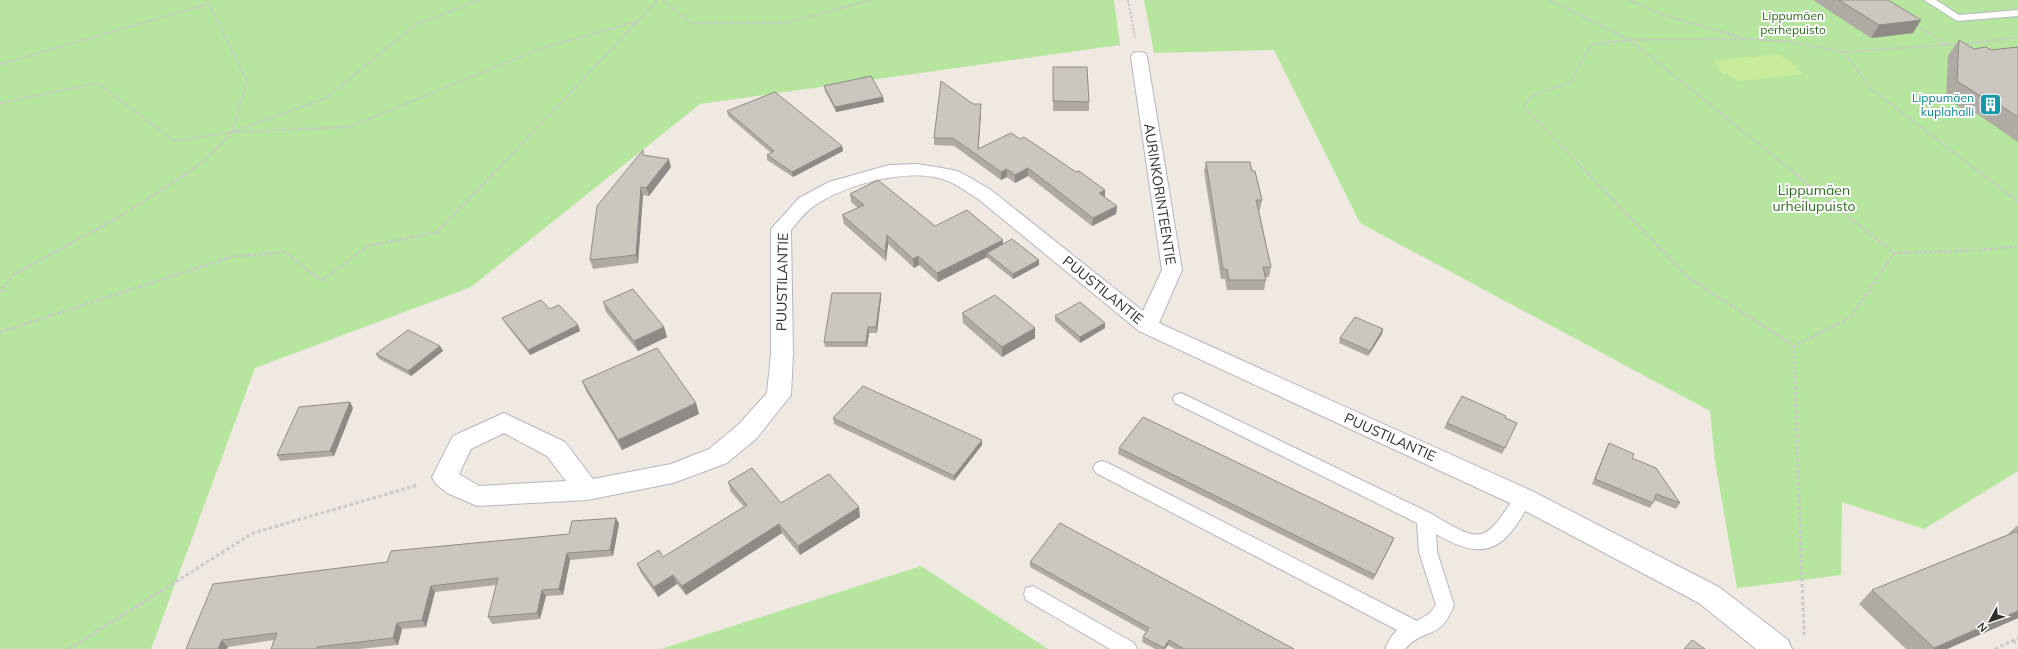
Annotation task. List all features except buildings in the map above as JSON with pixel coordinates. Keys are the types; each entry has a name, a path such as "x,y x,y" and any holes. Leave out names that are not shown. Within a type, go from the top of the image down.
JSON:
{"street":[{"name":"AURINKORINTEENTIE","path":"1139,57 1172,270 1147,326"},
{"name":"PUUSTILANTIE","path":"445,477 456,486 477,496 587,490 673,473 718,456 747,432 779,395 782,354 781,229 806,202 836,186 890,171 918,170 953,176 984,194 1147,326 1523,498 1709,595 1778,649"},
{"path":"445,477 462,443 504,422 556,449 587,490"}],"lane":[{"path":"1929,0 1957,18 2018,13"},
{"path":"1180,399 1426,519 1464,541 1486,542 1500,533 1523,498"},
{"path":"1102,468 1415,630"},
{"path":"1395,649 1397,642 1415,630 1437,620 1445,605 1428,552 1426,519"},
{"path":"1033,594 1127,649"}],"path":[{"path":"207,0 247,81 232,132"},
{"path":"0,292 13,275 124,214 203,162 232,132 326,98 416,25 479,0"},
{"path":"0,332 231,258 285,252 321,281 368,246 437,232 658,0"},
{"path":"662,0 691,23 786,23 871,0"},
{"path":"1128,0 1139,57"},
{"path":"1550,0 1630,40 1894,253 1982,250 2018,246"},
{"path":"1629,0 1649,10 1744,39"},
{"path":"0,64 208,4"},
{"path":"0,103 97,83 174,141 232,132 349,127 539,49 639,20"},
{"path":"1909,21 1948,46"},
{"path":"1794,346 1689,278 1524,108 1530,96 1571,82 1591,44 1630,40 1744,39 1784,41 1844,52 1948,46 2018,37"},
{"path":"1844,52 1871,89 2018,201"},
{"path":"1794,346 1851,317 1894,253"},
{"path":"1794,346 1804,641"},
{"path":"69,649 253,533 445,477"},
{"path":"1995,649 2018,638"},
{"path":"2013,641 2018,645"}],"green space":[{"path":"0,0 1114,0 1120,45 700,104 471,287 255,368 151,649 0,649"},
{"name":"Lippumäen urheilupuisto","path":"1144,0 2018,0 2018,471 1924,529 1842,502 1841,575 1737,588 1715,461 1710,411 1360,223 1274,50 1154,53"},
{"path":"1778,54 1799,67 1796,67 1803,74 1739,81 1727,74 1723,74 1716,68 1720,67 1713,61"},
{"path":"921,566 1048,649 661,649"}],"place":[{"name":"Lippumäen kuplahalli","path":"1990,104"}],"park label":[{"name":"Lippumäen perhepuisto","path":"1793,22"}]}
